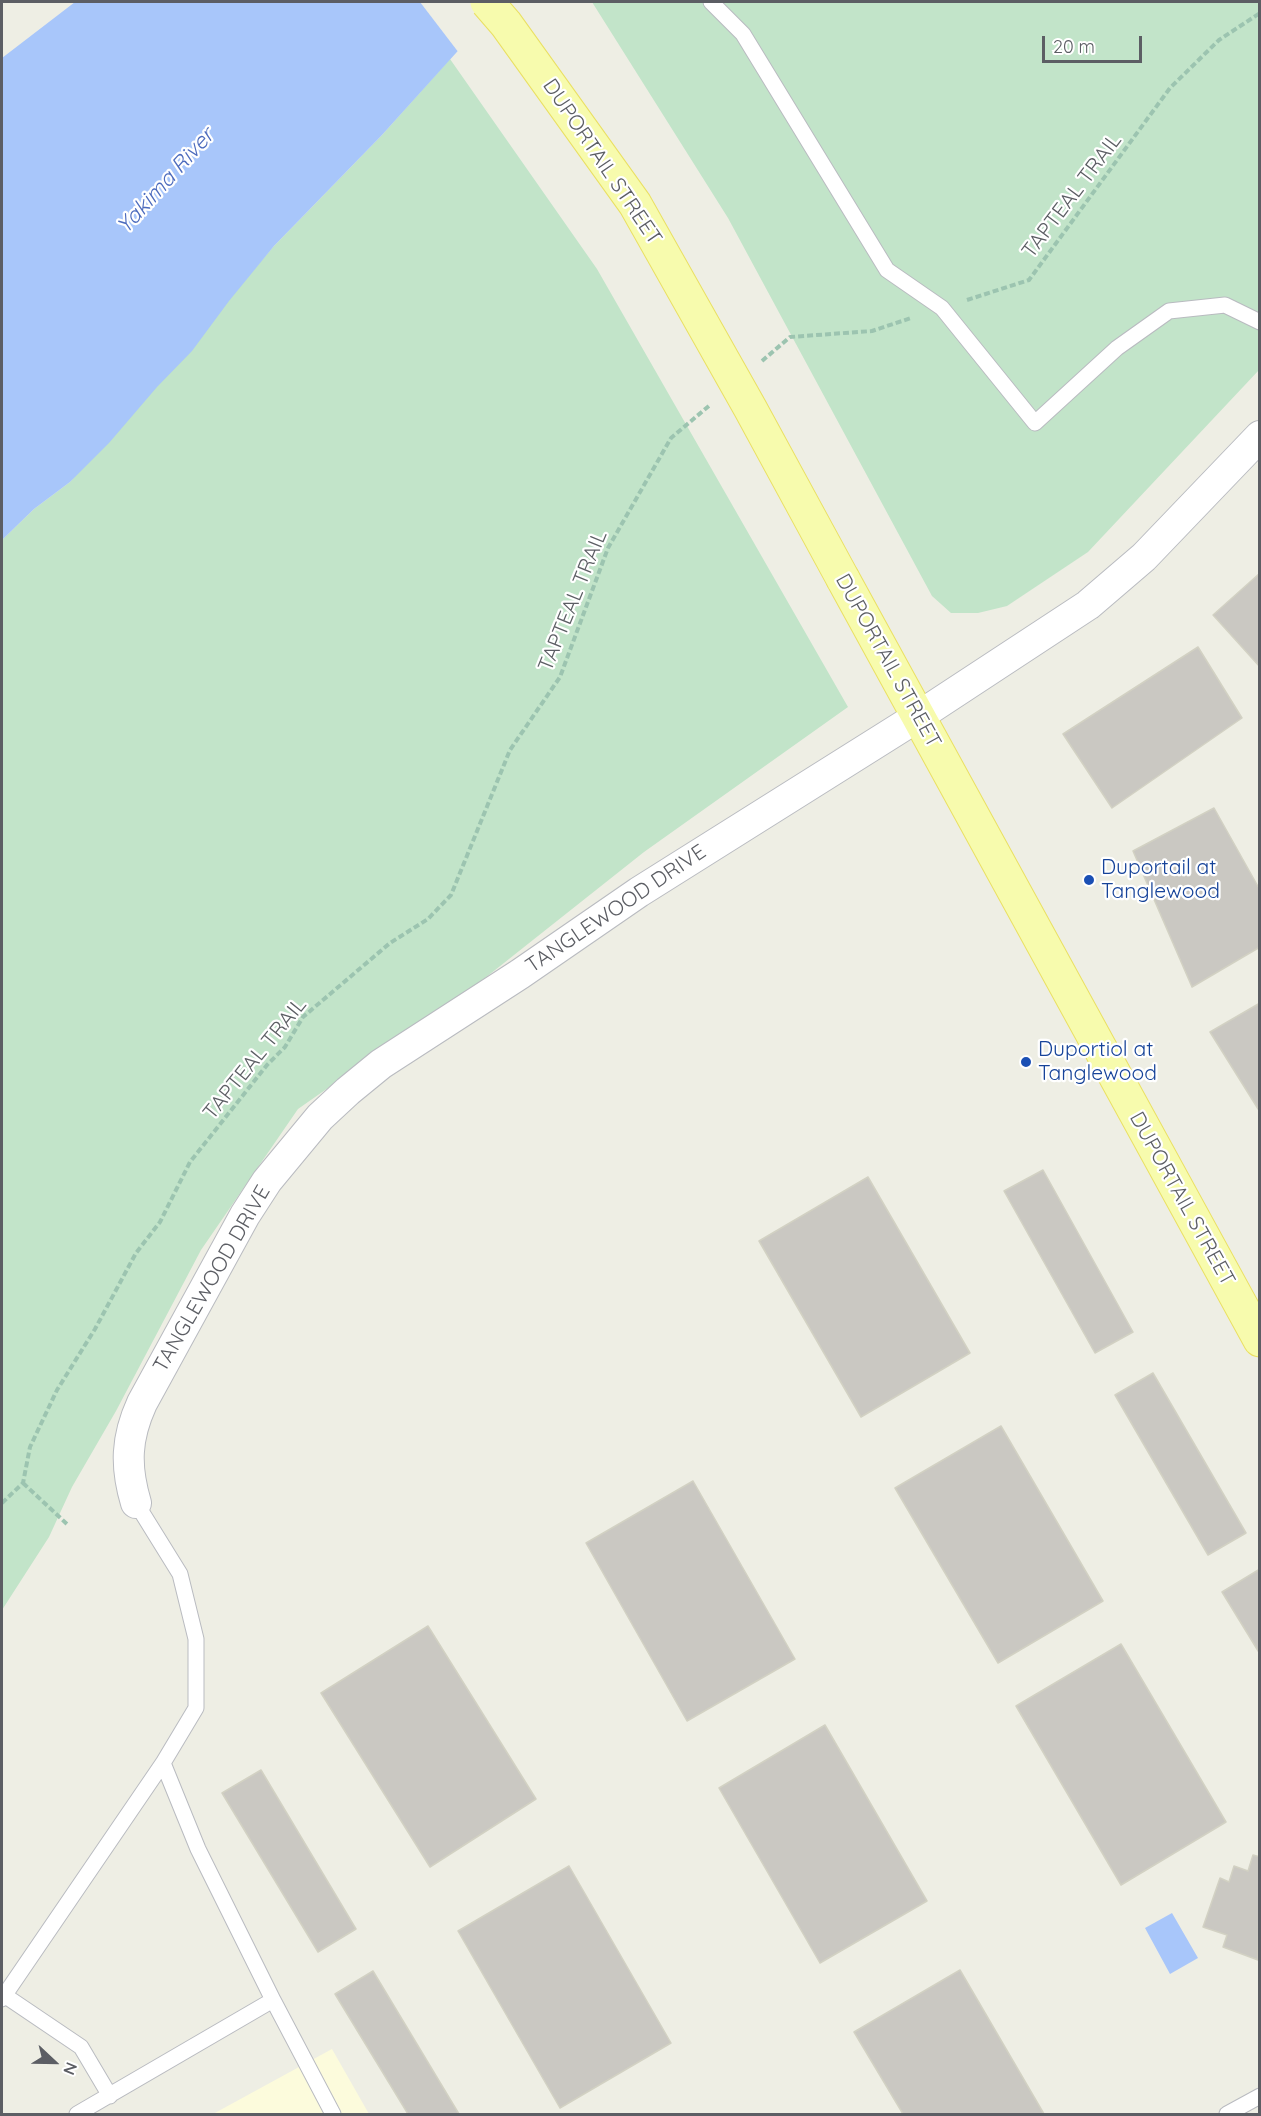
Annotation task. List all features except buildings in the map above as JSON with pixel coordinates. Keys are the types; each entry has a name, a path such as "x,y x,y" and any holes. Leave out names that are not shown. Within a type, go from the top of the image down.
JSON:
{"main road":[{"name":"DUPORTAIL STREET","path":"487,2 506,24 635,204 919,716 1077,1010 1260,1340"}],"street":[{"name":"TANGLEWOOD DRIVE","path":"136,1503 128,1468 128,1452 131,1434 142,1403 245,1215 267,1181 320,1117 381,1064 404,1048 520,974 692,857 1036,641 1106,591 1144,557 1260,436"}],"lane":[{"path":"711,2 743,34 887,270 942,308 1035,423 1117,348 1169,311 1224,305 1260,322"},
{"path":"110,2096 81,2047 3,1997 163,1763 196,1708 196,1639 180,1574 136,1503"},
{"path":"163,1763 198,1849 333,2115"},
{"path":"77,2115 273,2000"},
{"path":"1227,2115 1260,2096"}],"path":[{"name":"TAPTEAL TRAIL","path":"753,368 790,338 872,331 1029,280 1170,88 1219,40 1260,13"},
{"name":"TAPTEAL TRAIL","path":"23,1483 30,1447 57,1390 95,1329 136,1253 160,1222 190,1162 267,1065 285,1047 303,1017 390,943 428,919 451,895 510,750 560,677 608,548 671,438 717,399"},
{"path":"2,1503 23,1483 68,1525"}],"shaded area":[{"path":"592,2 1259,2 1259,370 1088,552 1007,606 978,613 951,613 932,596 728,218"},
{"path":"450,59 597,269 848,707 644,852 485,978 298,1109 201,1250 116,1411 72,1487 49,1537 2,1610 2,540 34,509 70,482 274,246 382,135"},
{"path":"332,2049 369,2114 213,2114"}],"water":[{"name":"Yakima River","path":"75,2 502,2 382,135 274,246 192,351 157,387 109,443 70,482 34,509 2,540 2,58"},
{"path":"1172,1913 1198,1958 1170,1974 1145,1928"}],"pier":[{"path":"420,2 505,2 459,53"}],"place":[{"name":"Duportail at Tanglewood","path":"1089,880"},
{"name":"Duportiol at Tanglewood","path":"1026,1062"}]}
